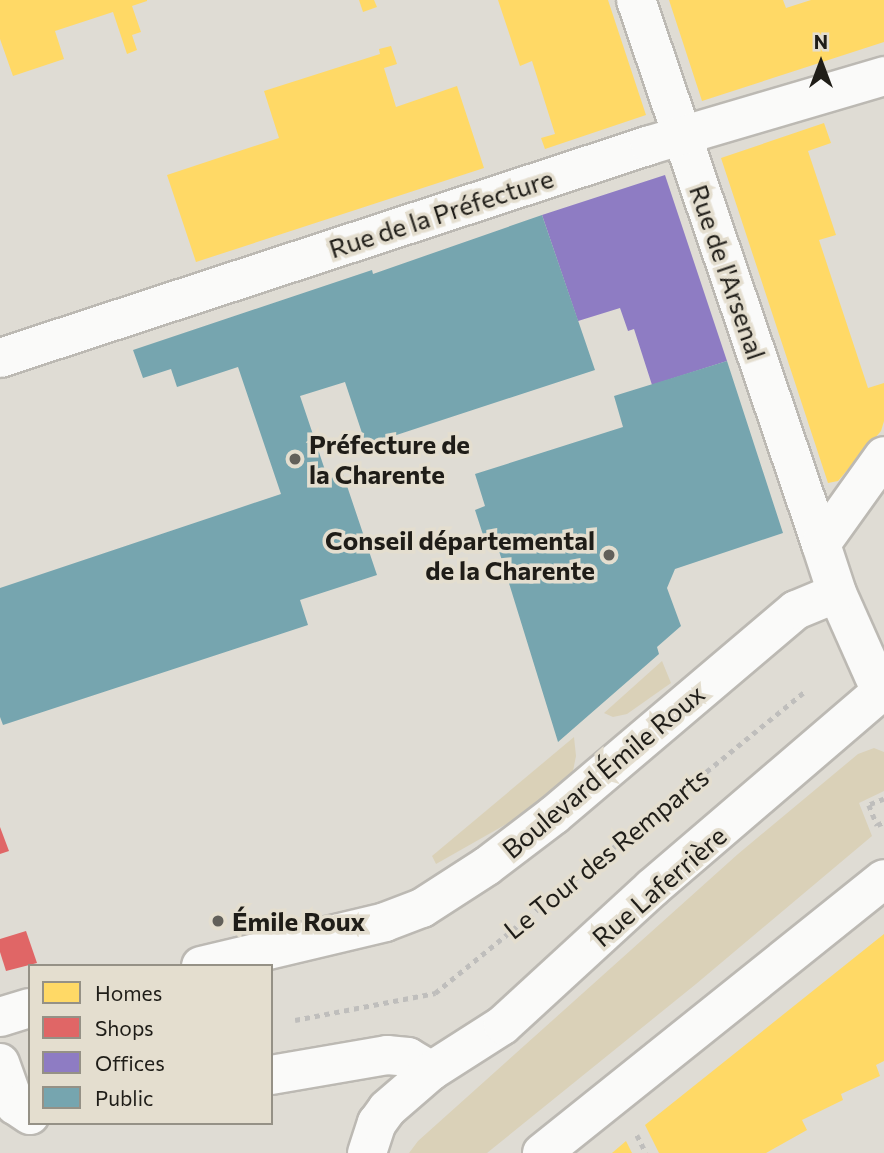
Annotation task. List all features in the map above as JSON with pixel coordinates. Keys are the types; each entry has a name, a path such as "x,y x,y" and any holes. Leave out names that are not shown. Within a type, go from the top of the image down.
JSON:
{"street":[{"name":"Rue de l'Arsenal","path":"636,0 821,544"},
{"name":"Rue de la Préfecture","path":"0,358 681,135 884,76"},
{"path":"837,593 821,544 884,456"},
{"name":"Rue Laferrière","path":"367,1153 377,1123 387,1109 431,1071 503,1026 652,888 882,691 837,593"},
{"name":"Boulevard Émile Roux","path":"209,964 385,922 422,908 487,866 554,815 796,610 837,593"},
{"path":"542,1153 884,879"},
{"path":"0,1017 28,1009"},
{"path":"273,1075 387,1055 408,1057 431,1071"},
{"path":"0,1063 15,1105 28,1114"}],"path":[{"name":"Le Tour des Remparts","path":"285,1022 435,993 807,689"},
{"path":"884,799 869,806 877,825 884,822"}],"shaded area":[{"path":"662,661 671,683 627,714 613,717 604,713"},
{"path":"574,737 576,756 573,771 560,790 540,805 436,864 432,856"},
{"path":"874,748 884,752 884,791 859,803 872,836 696,984 487,1153 409,1153 418,1141 738,854 858,754"}],"building: Homes":[{"path":"0,0 147,1 132,6 141,32 132,35 137,50 127,54 113,12 55,31 64,59 13,76 0,39"},
{"path":"359,0 374,0 377,7 363,12"},
{"path":"498,0 608,0 646,115 545,149 541,138 555,134 532,61 520,66"},
{"path":"669,0 783,0 786,8 811,0 884,0 884,42 702,101"},
{"path":"391,46 397,64 384,68 396,107 457,86 484,168 196,262 167,175 279,138 264,91 380,54 379,49"},
{"path":"824,123 831,143 808,151 836,235 819,240 868,388 884,383 884,421 881,431 838,481 828,483 721,158"},
{"path":"884,934 884,1061 876,1065 880,1076 841,1094 843,1100 802,1120 807,1130 766,1153 659,1153 645,1125"},
{"path":"626,1141 632,1153 612,1153"}],"building: Shops":[{"path":"0,827 9,851 0,854"},
{"path":"26,931 37,963 6,971 0,952 0,939"}],"building: Offices":[{"path":"665,175 727,361 652,385 634,329 628,331 620,308 578,321 542,215"}],"building: Public":[{"name":"Préfecture de la Charente","path":"542,215 595,370 366,445 345,382 300,396 328,479 343,474 377,575 300,600 308,625 3,725 0,717 0,588 281,494 238,367 177,387 171,369 143,378 133,350 372,270 373,274"},
{"name":"Conseil départemental de la Charente","path":"727,361 783,533 675,569 667,588 681,626 657,647 659,654 558,742 495,538 485,541 475,510 485,506 475,474 623,427 614,396"}],"place":[{"name":"Préfecture de la Charente","path":"295,459"},
{"name":"Conseil départemental de la Charente","path":"609,555"},
{"name":"Émile Roux","path":"218,921"}]}
